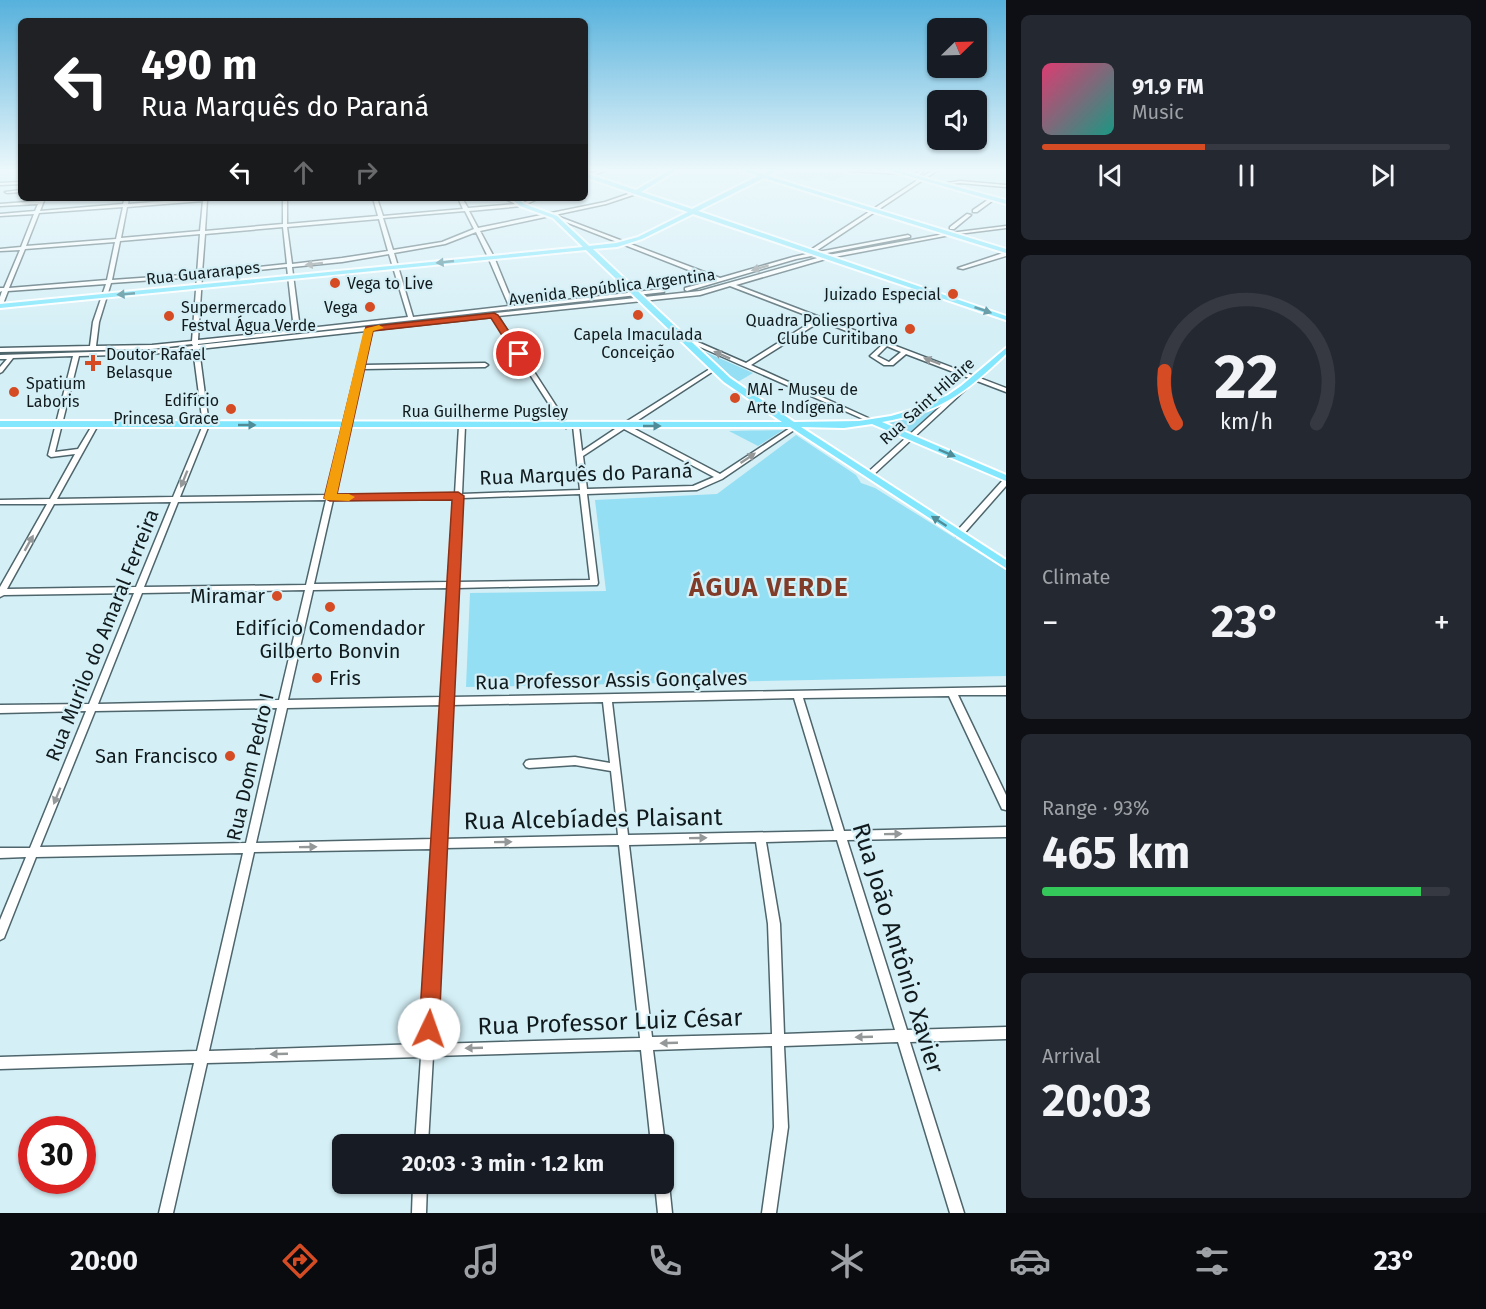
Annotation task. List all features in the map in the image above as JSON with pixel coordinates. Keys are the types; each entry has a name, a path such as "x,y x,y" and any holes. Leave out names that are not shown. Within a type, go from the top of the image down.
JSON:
{"main road":[{"path":"565,227 712,369 750,398 1006,565"},
{"name":"Rua Guararapes","path":"0,305 587,249 640,238 662,227"},
{"path":"738,227 1006,318"},
{"path":"928,227 964,235 1006,252"},
{"name":"Rua Saint Hilaire","path":"964,389 1006,350"},
{"name":"Rua Guilherme Pugsley","path":"0,424 795,427 874,422 926,408 964,389"},
{"path":"874,422 1006,480"}],"street":[{"path":"0,305 3,290 31,227"},
{"path":"93,349 96,322 110,282 120,227"},
{"name":"Rua Murilo do Amaral Ferreira","path":"0,934 206,425 196,345 203,227"},
{"path":"0,250 278,227"},
{"path":"285,227 297,331"},
{"path":"384,227 411,318"},
{"path":"475,227 491,257 512,308"},
{"path":"3,290 291,267 449,241 492,227"},
{"path":"579,227 720,280"},
{"path":"814,253 825,242 849,227"},
{"path":"951,231 956,227"},
{"name":"Avenida República Argentina","path":"0,357 132,354 411,318 704,292 828,257 978,227"},
{"path":"964,235 1006,227"},
{"name":"Avenida República Argentina","path":"0,350 196,345 369,329 637,297 690,288 814,253 939,230"},
{"path":"825,242 828,247 836,249"},
{"path":"961,268 1006,252"},
{"path":"731,285 1006,390"},
{"path":"494,315 566,426"},
{"path":"746,366 820,319"},
{"name":"Rua Dom Pedro I","path":"166,1213 369,329"},
{"path":"678,335 874,422"},
{"path":"886,344 873,356 886,364 891,364 905,351"},
{"path":"76,356 51,455 80,451"},
{"path":"0,371 11,357"},
{"path":"360,367 484,365"},
{"path":"580,455 712,369"},
{"name":"Rua Saint Hilaire","path":"869,475 964,389"},
{"path":"0,593 95,424"},
{"path":"423,1134 462,426"},
{"path":"0,593 594,583 576,426"},
{"path":"623,426 720,477"},
{"name":"Rua Marquês do Paraná","path":"0,502 458,496 694,488 720,477 795,427"},
{"path":"959,534 1006,480"},
{"name":"Rua Professor Assis Gonçalves","path":"0,709 1006,691"},
{"path":"952,692 1006,806"},
{"name":"Rua João Antônio Xavier","path":"797,694 957,1213"},
{"path":"607,698 657,1134"},
{"path":"529,764 575,761 615,768"},
{"name":"Rua Alcebíades Plaisant","path":"0,853 1006,832"},
{"path":"760,837 774,924 780,1139 769,1213"},
{"name":"Rua Professor Luiz César","path":"0,1063 1006,1033"},
{"path":"419,1213 420,1194"},
{"path":"663,1194 665,1213"}],"shaded area":[{"path":"694,347 753,373 736,383"},
{"path":"940,406 910,433 886,423 915,416"},
{"path":"783,430 758,446 729,431"},
{"path":"796,435 856,475 861,483 875,488 1006,570 1006,676 466,687 470,593 606,591 595,500 717,494"}],"slow traffic":[{"path":"349,497 330,498 369,329 379,328"}],"place":[{"name":"Vega to Live","path":"335,283"},
{"name":"Juizado Especial","path":"953,294"},
{"name":"Vega","path":"370,307"},
{"name":"Capela Imaculada Conceição","path":"638,315"},
{"name":"Supermercado Festval Água Verde","path":"169,316"},
{"name":"Quadra Poliesportiva Clube Curitibano","path":"910,329"},
{"name":"Doutor Rafael Belasque","path":"93,363"},
{"name":"Spatium Laboris","path":"14,392"},
{"name":"MAI - Museu de Arte Indígena","path":"735,398"},
{"name":"Edifício Princesa Grace","path":"231,409"},
{"name":"Miramar","path":"277,596"},
{"name":"Edifício Comendador Gilberto Bonvin","path":"330,607"},
{"name":"Fris","path":"317,678"},
{"name":"San Francisco","path":"230,756"}],"district":[{"name":"ÁGUA VERDE","path":"769,587"}],"route":[{"path":"429,1029 458,496 330,498 369,329 494,315 519,354"}]}
